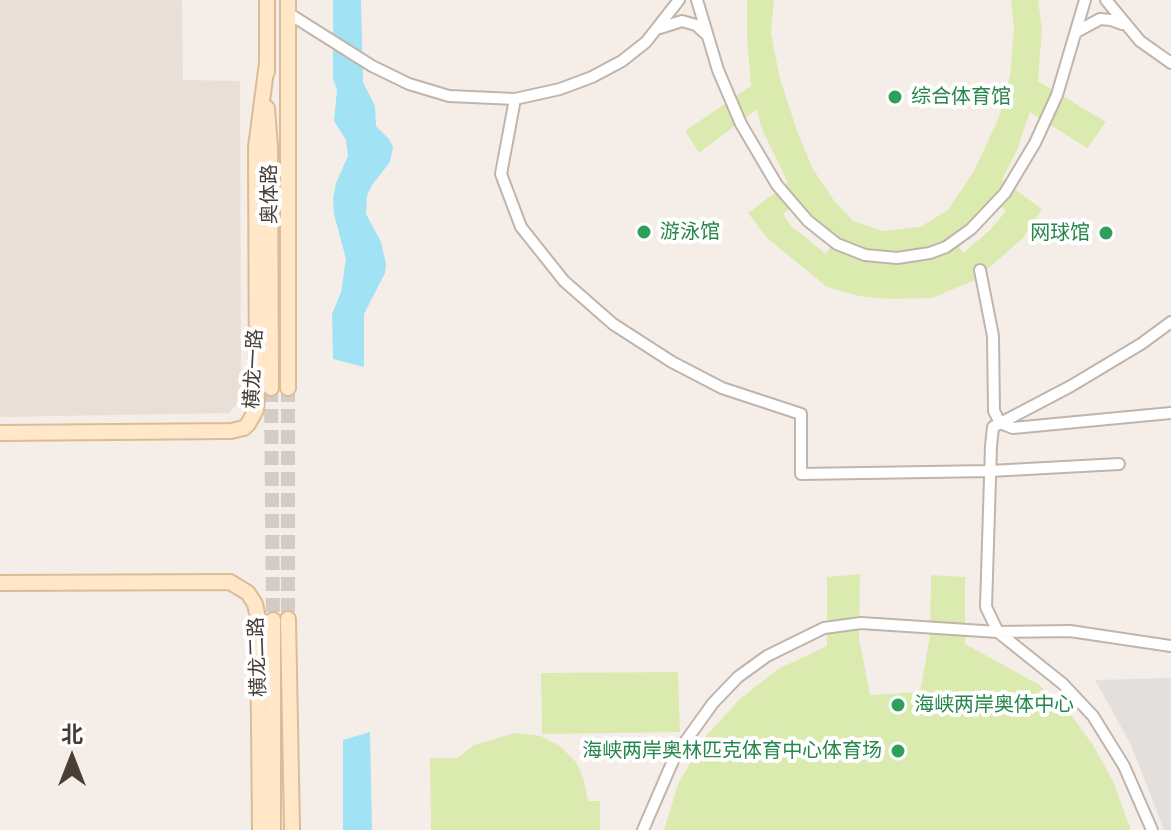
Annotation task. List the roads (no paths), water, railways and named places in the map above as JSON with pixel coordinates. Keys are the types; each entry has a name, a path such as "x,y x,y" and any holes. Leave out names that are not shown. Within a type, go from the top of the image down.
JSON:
{"main road":[{"name":"奥体路","path":"267,0 271,388"},
{"name":"奥体路","path":"288,6 288,388"},
{"name":"横龙一路","path":"0,433 231,431 248,424 256,410 257,397 256,147 267,63"},
{"name":"横龙二路","path":"0,583 230,582 242,588 255,604 258,618 260,830"},
{"path":"288,619 292,830"},
{"path":"273,620 273,830"}],"street":[{"path":"288,6 312,28 372,66 409,84 449,96 515,99 560,89 592,77 636,52 679,0"},
{"path":"697,0 718,70 741,124 763,164 798,210 837,244 865,255 897,258 946,247 982,218 1005,193 1049,115 1078,31 1085,0"},
{"path":"1106,0 1127,27 1171,63"},
{"path":"1078,31 1100,19 1127,27"},
{"path":"658,29 682,21 696,25 707,35"},
{"path":"515,99 501,174 521,227 564,281 613,324 672,362 722,388 801,414 801,474 990,471 1119,464"},
{"path":"980,270 993,336 994,411 1000,423 1013,428 1171,413"},
{"path":"1152,830 1124,766 1093,716 1063,684 998,632 986,607 990,471 993,427 1071,386 1171,322"},
{"path":"643,830 675,756 731,683 767,656 824,628 849,624 998,632 1070,631 1171,646"}],"water":[{"path":"333,0 361,0 363,82 375,106 376,126 393,147 390,162 367,196 366,214 381,242 386,264 385,273 364,314 364,367 333,359 332,314 341,292 346,259 333,199 336,183 348,156 346,140 334,121 337,90 333,79"},
{"path":"370,732 372,830 343,830 343,740"}],"tunnel":[{"path":"271,388 273,620"},
{"path":"288,388 288,619"}],"place":[{"name":"综合体育馆","path":"895,97"},
{"name":"游泳馆","path":"644,232"},
{"name":"网球馆","path":"1106,233"},
{"name":"海峡两岸奥体中心","path":"898,705"},
{"name":"海峡两岸奥林匹克体育中心体育场","path":"898,751"}]}
